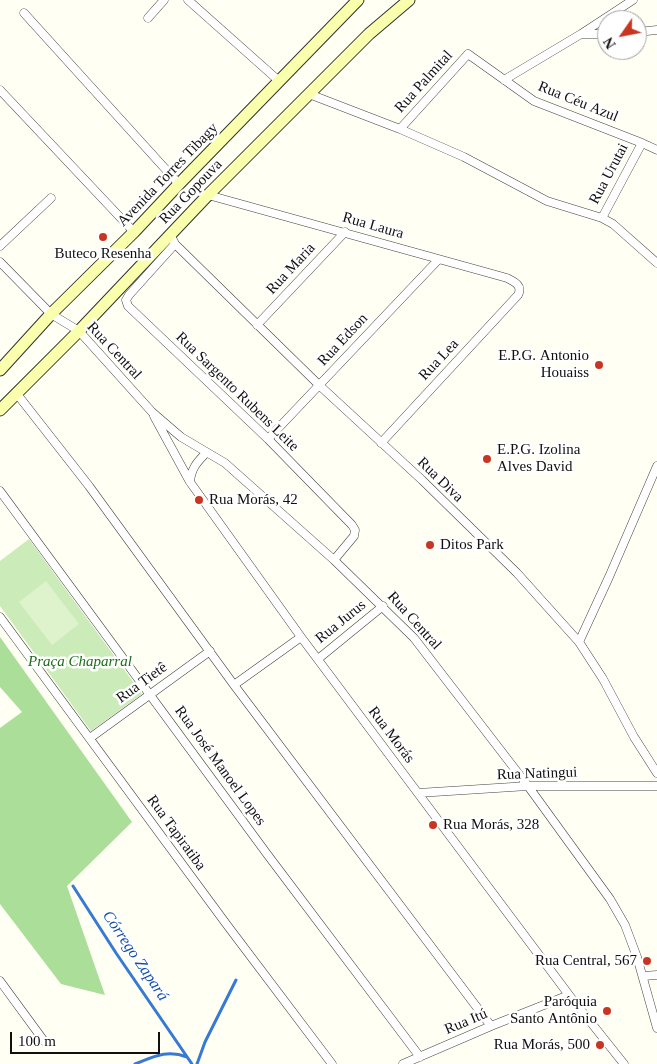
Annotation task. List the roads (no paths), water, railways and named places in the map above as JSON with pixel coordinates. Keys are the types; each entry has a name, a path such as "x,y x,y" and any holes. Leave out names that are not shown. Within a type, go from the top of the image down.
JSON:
{"main road":[{"name":"Avenida Torres Tibagy","path":"0,370 51,314 134,232 358,0"},
{"name":"Rua Gopouva","path":"0,410 172,239 208,195 369,34 409,0"}],"street":[{"path":"148,18 164,0"},
{"path":"188,0 279,81"},
{"path":"504,80 633,0"},
{"path":"24,14 179,184"},
{"path":"581,34 597,34"},
{"name":"Rua Céu Azul","path":"468,54 534,101 642,142 657,150"},
{"name":"Rua Palmital","path":"400,129 468,54"},
{"path":"0,90 134,232"},
{"path":"309,94 400,129 464,157 548,200 602,218 619,228 657,263"},
{"name":"Rua Urutai","path":"602,218 642,142"},
{"name":"Rua Laura","path":"208,195 507,278 516,282 519,286 520,291 518,295"},
{"path":"0,246 51,198"},
{"name":"Rua Maria","path":"257,325 345,232"},
{"name":"Rua Diva","path":"172,239 257,325 422,480 517,573 579,642 603,679 634,737 657,773"},
{"name":"Rua Sargento Rubens Leite","path":"172,239 129,295 126,300 128,306 268,440 352,524 355,530 354,536 334,560"},
{"name":"Rua Edson","path":"268,440 438,260"},
{"name":"Rua Central","path":"0,262 51,314 79,331 152,412 181,437 225,463 334,560 414,638 528,786 610,898 625,925 644,976 657,1028"},
{"name":"Rua Lea","path":"381,443 518,295"},
{"path":"17,394 89,486 234,685 491,1026"},
{"name":"Rua Morás","path":"152,412 167,443 190,482 301,637 569,995 624,1064"},
{"path":"190,482 191,472 206,452"},
{"path":"579,642 657,466"},
{"name":"Rua José Manoel Lopes","path":"0,490 267,854 420,1057"},
{"name":"Rua Jurus","path":"318,659 383,606"},
{"name":"Rua Tapiratiba","path":"0,618 332,1064"},
{"path":"234,685 301,637"},
{"name":"Rua Tietê","path":"90,738 210,651"},
{"name":"Rua Natingui","path":"418,794 528,786 657,786"},
{"path":"644,976 657,975"},
{"path":"0,981 44,1041"},
{"name":"Rua Itú","path":"403,1064 569,995"}],"waterway":[{"name":"Córrego Zapará","path":"73,886 192,1064"},
{"path":"197,1064 205,1042 236,980"},
{"path":"135,1064 167,1054 187,1057"}],"place":[{"name":"Buteco Resenha","path":"103,237"},
{"name":"E.P.G. Antonio Houaiss","path":"599,365"},
{"name":"E.P.G. Izolina Alves David","path":"487,459"},
{"name":"Rua Morás, 42","path":"199,500"},
{"name":"Ditos Park","path":"430,545"},
{"name":"Rua Morás, 328","path":"433,825"},
{"name":"Rua Central, 567","path":"647,961"},
{"name":"Paróquia Santo Antônio","path":"607,1011"},
{"name":"Rua Morás, 500","path":"600,1045"}],"park label":[{"name":"Praça Chaparral","path":"80,662"}]}
